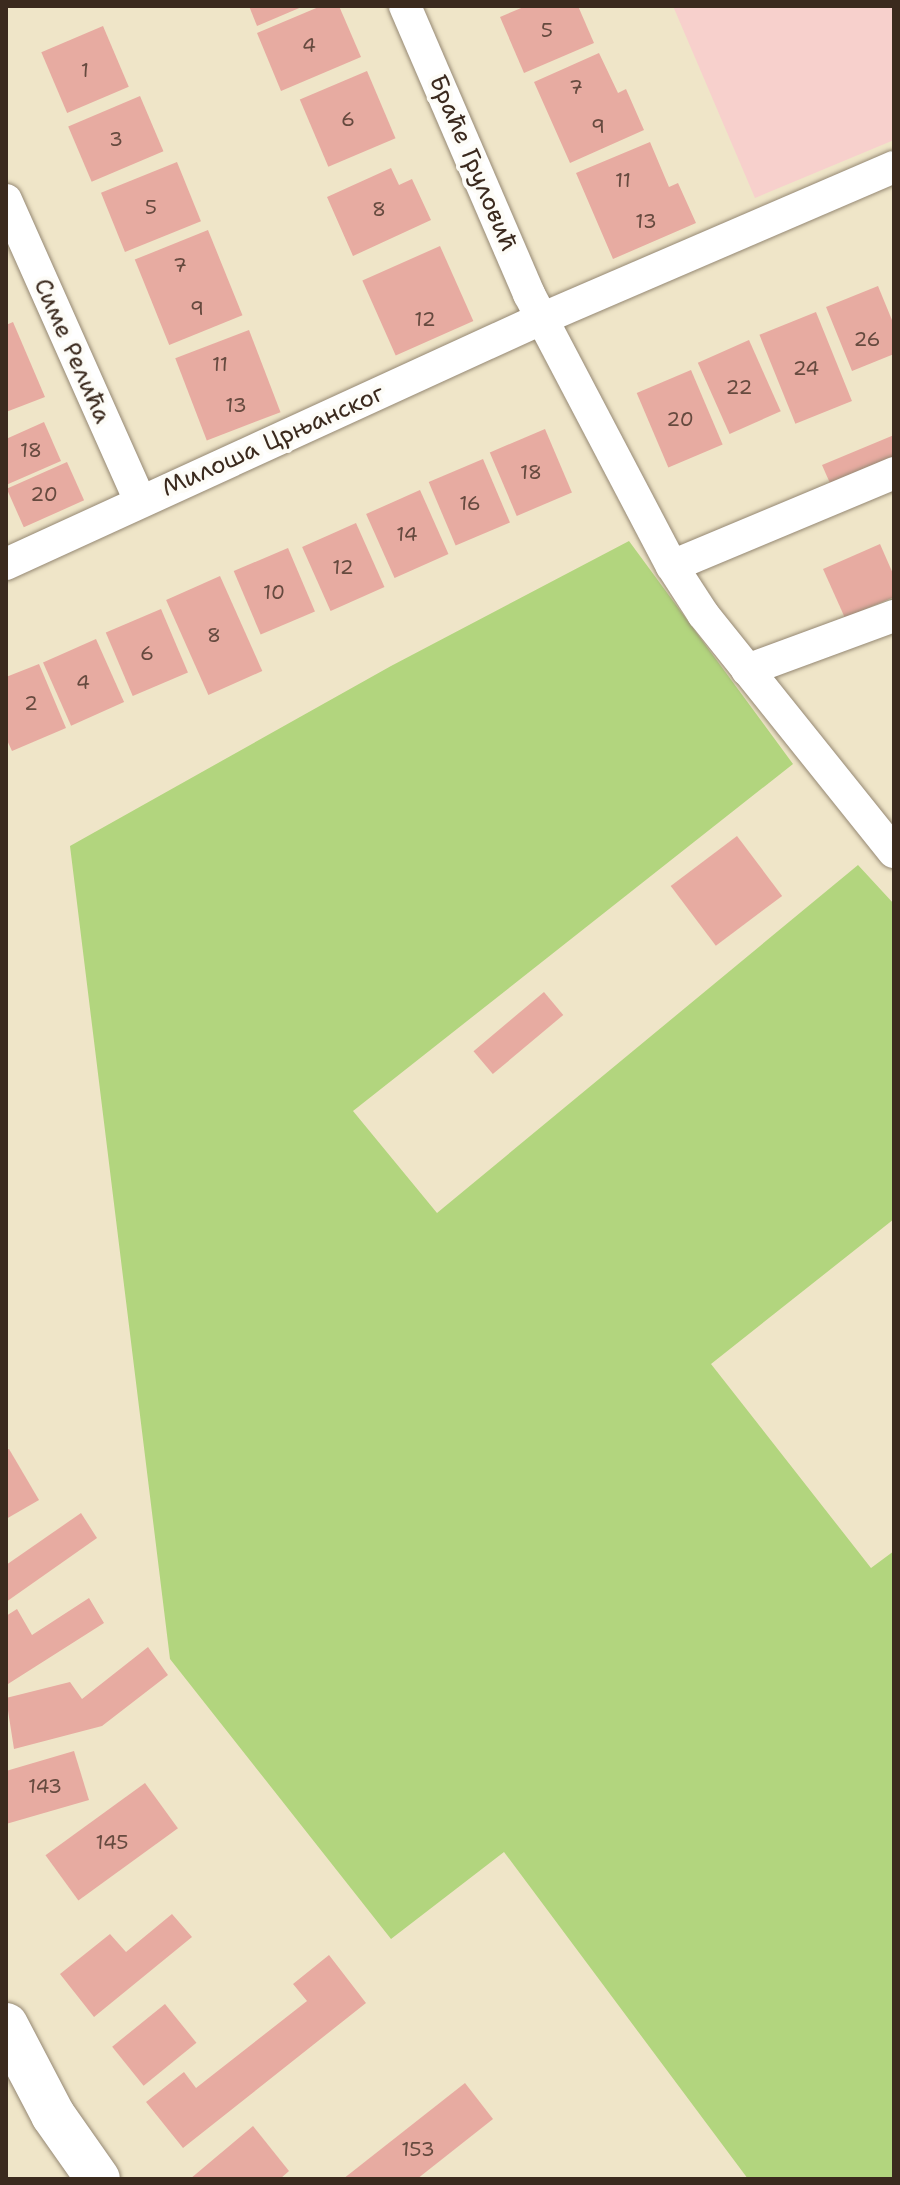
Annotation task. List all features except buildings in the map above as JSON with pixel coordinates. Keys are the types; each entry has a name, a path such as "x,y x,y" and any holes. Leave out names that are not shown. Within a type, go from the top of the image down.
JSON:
{"street":[{"name":"Браће Груловић","path":"405,6 541,319"},
{"name":"Милоша Црњанског","path":"6,564 541,319 894,167"},
{"name":"Симе Релића","path":"6,200 140,501"},
{"path":"541,319 592,405 672,566 747,670 894,852"},
{"path":"672,566 894,473"},
{"path":"747,670 894,616"},
{"path":"6,2025 53,2115 98,2179"}],"shaded area":[{"path":"673,6 894,6 894,140 755,198"}],"green space":[{"path":"629,541 793,764 353,1111 437,1213 858,865 894,904 894,1219 711,1364 871,1568 894,1551 894,2179 748,2179 504,1852 391,1939 170,1659 70,846 391,666"}]}
